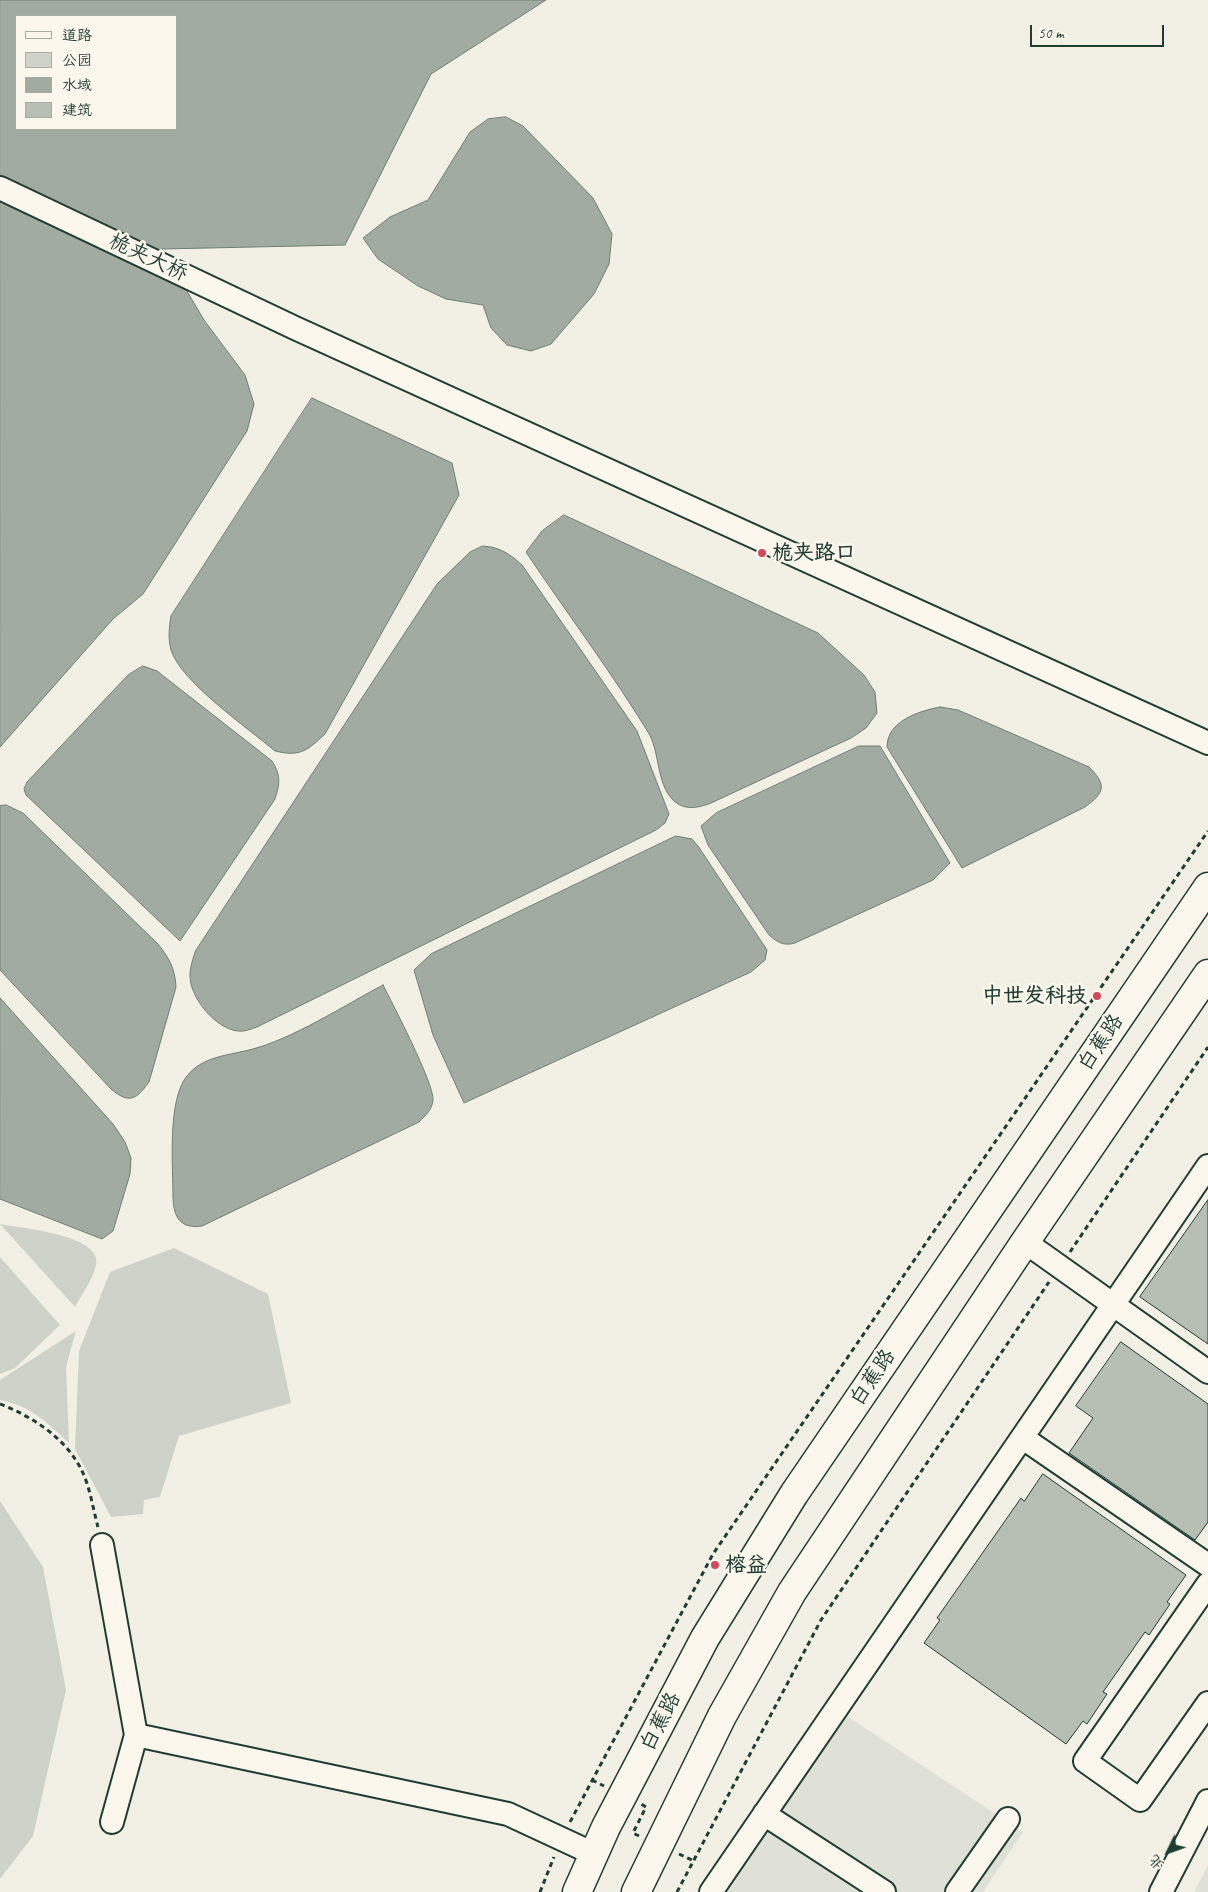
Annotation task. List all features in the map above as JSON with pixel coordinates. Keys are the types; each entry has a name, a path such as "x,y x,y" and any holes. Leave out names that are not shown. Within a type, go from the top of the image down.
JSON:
{"main road":[{"name":"白蕉路","path":"577,1892 623,1795 705,1638 794,1494 1208,887"},
{"path":"636,1892 722,1716 792,1592 1025,1242 1208,974"}],"street":[{"name":"桅夹大桥","path":"0,188 295,328 1208,743"},
{"path":"711,1892 1208,1166"},
{"path":"1025,1242 1208,1372"},
{"path":"1023,1438 1208,1566"},
{"path":"102,1545 136,1735 112,1822"},
{"path":"1208,1584 1085,1761 1140,1800 1208,1703"},
{"path":"136,1735 508,1814 594,1854"},
{"path":"1161,1892 1208,1801"},
{"path":"764,1814 884,1892"},
{"path":"956,1892 1008,1819"}],"path":[{"path":"540,1892 561,1839 713,1554 1208,831"},
{"path":"677,1892 692,1860 821,1620 1208,1047"},
{"path":"0,1404 27,1415 50,1431 69,1450 83,1472 102,1545"},
{"path":"592,1780 646,1807 633,1833 692,1860"}],"shaded area":[{"path":"841,1712 1023,1832 983,1892 724,1892"},
{"path":"1208,1865 1208,1892 1194,1892"}],"green space":[{"path":"0,1224 59,1235 87,1246 95,1255 96,1265 90,1281 75,1307"},
{"path":"174,1248 268,1294 291,1403 179,1436 160,1497 144,1500 143,1514 111,1517 75,1449 79,1351 110,1272"},
{"path":"0,1257 60,1325 15,1368 0,1374"},
{"path":"76,1331 66,1367 69,1443 30,1411 21,1406 0,1400 0,1380"},
{"path":"0,1501 43,1567 66,1690 33,1836 0,1879"}],"water":[{"path":"0,0 546,0 431,74 345,245 162,249 204,320 245,375 254,404 247,431 143,594 113,619 0,747"},
{"path":"506,117 523,126 593,198 612,234 609,264 594,294 551,344 531,351 507,345 491,328 483,305 446,299 418,286 378,259 363,238 390,217 428,200 470,132 488,119"},
{"path":"312,398 452,463 459,495 325,734 303,751 284,753 275,751 217,704 188,676 177,663 171,650 169,629 171,616"},
{"path":"564,515 818,633 864,675 875,692 877,713 866,728 851,738 711,803 691,808 677,803 664,785 655,748 648,732 619,686 526,552 542,531"},
{"path":"483,546 504,552 522,565 637,731 669,814 665,823 656,830 257,1027 240,1031 221,1025 199,1003 191,985 191,969 196,950 437,584 470,552"},
{"path":"143,666 157,671 272,761 278,775 279,784 275,799 180,941 26,795 24,789 27,782 128,675"},
{"path":"940,707 958,710 1089,767 1101,783 1100,792 1085,807 962,868 887,747 888,738 898,724 923,711"},
{"path":"859,746 880,746 950,863 933,880 795,943 781,943 769,935 708,845 701,826 716,813"},
{"path":"6,805 23,813 158,944 171,964 176,987 149,1082 140,1093 132,1098 123,1097 111,1089 0,970 0,806"},
{"path":"676,836 692,839 698,846 767,950 765,960 751,972 464,1103 433,1035 414,970 431,954"},
{"path":"383,985 412,1044 432,1091 432,1104 426,1115 419,1122 202,1226 189,1226 180,1221 175,1212 173,1199 173,1123 178,1094 189,1074 204,1062 265,1045 300,1030"},
{"path":"0,998 113,1124 125,1142 131,1158 130,1174 113,1231 102,1239 0,1199"}],"building":[{"path":"1208,1200 1208,1344 1140,1297"},
{"path":"1121,1342 1208,1404 1208,1522 1195,1540 1069,1453 1093,1418 1076,1406"},
{"path":"1043,1474 1186,1575 1167,1602 1170,1604 1149,1635 1145,1632 1103,1692 1107,1694 1087,1724 1083,1721 1066,1744 924,1643 940,1620 937,1618 1021,1498 1024,1501"}],"place":[{"name":"桅夹路口","path":"762,553"},
{"name":"中世发科技","path":"1097,996"},
{"name":"榕益","path":"715,1565"}]}
